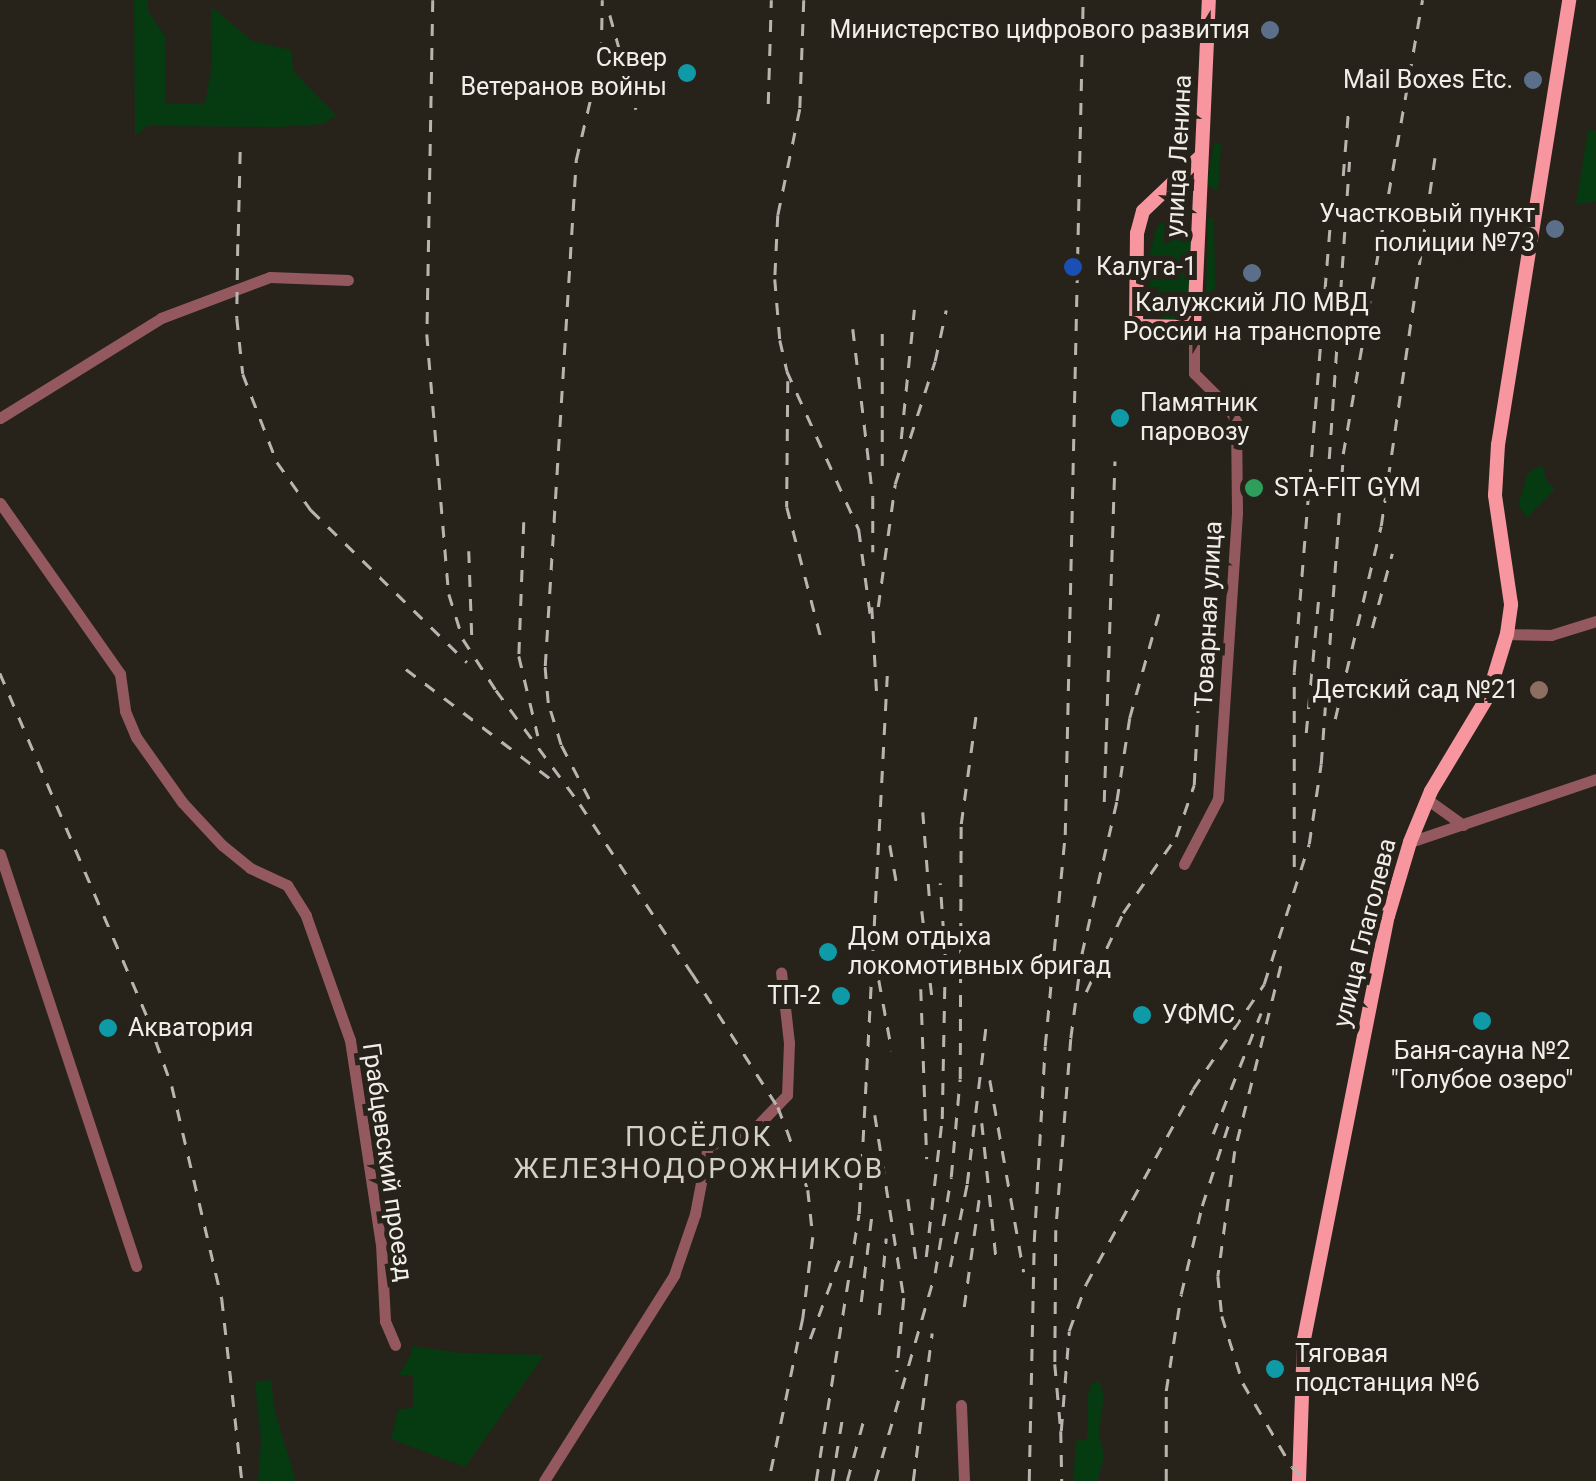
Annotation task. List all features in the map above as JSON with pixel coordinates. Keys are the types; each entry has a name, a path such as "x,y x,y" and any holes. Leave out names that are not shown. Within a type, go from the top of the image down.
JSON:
{"main road":[{"name":"улица Ленина","path":"1194,328 1210,0"},
{"name":"улица Глаголева","path":"1298,1481 1304,1339 1378,962 1410,842 1428,800 1488,696 1508,634 1511,604 1494,495 1498,445 1569,0"},
{"path":"1194,328 1136,326 1137,233 1142,212 1201,156"}],"street":[{"path":"0,418 161,318 270,277 348,280"},
{"name":"улица Ленина","path":"1194,328 1194,373"},
{"name":"Товарная улица","path":"1184,864 1218,799 1237,513 1236,421 1228,407 1194,373"},
{"name":"Грабцевский проезд","path":"0,503 120,674 124,710 136,737 182,802 222,846 250,868 286,885 306,916 350,1040 381,1244 385,1321 395,1345"},
{"path":"1508,634 1551,635 1596,620"},
{"path":"1410,842 1596,779"},
{"path":"1428,800 1464,825"},
{"path":"0,854 136,1266"},
{"path":"544,1481 674,1275 695,1214 708,1146 754,1128 787,1095 789,1043 781,972"},
{"path":"960,1405 964,1481"}],"green space":[{"path":"134,0 148,0 148,11 165,36 166,104 205,103 212,65 211,6 252,41 291,50 294,72 336,115 324,124 279,127 147,126 135,137"},
{"path":"1588,130 1596,131 1596,201 1576,205"},
{"path":"1214,143 1221,143 1218,191 1207,185"},
{"path":"1175,216 1186,223 1191,237 1188,307 1177,319 1165,320 1152,302 1147,265 1157,226"},
{"path":"1214,218 1215,289 1210,294 1206,292 1208,219"},
{"path":"1542,465 1547,482 1555,489 1527,518 1518,505 1528,473"},
{"path":"411,1346 462,1353 544,1355 465,1467 391,1439 398,1410 414,1407 414,1376 399,1375 412,1353"},
{"path":"271,1380 275,1412 296,1481 258,1481 261,1439 255,1382"},
{"path":"1099,1381 1104,1396 1099,1433 1104,1457 1097,1481 1073,1481 1076,1441 1087,1439 1088,1396 1091,1384"}],"railway":[{"path":"433,0 427,334 449,594 463,639 580,804 692,973 778,1107 787,1130 808,1190 813,1237 803,1318 769,1481"},
{"path":"589,799 561,745 548,703 545,666 576,160 601,54 602,0"},
{"path":"768,104 771,0"},
{"path":"804,0 800,109 778,215 775,279 780,340 787,371 859,530 871,619"},
{"path":"1029,1481 1034,1242 1045,1046 1065,835 1083,0"},
{"path":"1159,614 1130,718 1117,802 1082,955 1071,1039 1056,1230 1055,1364 1061,1431 1069,1331 1086,1284 1193,1089 1264,984 1309,844 1321,764 1343,454 1422,0"},
{"path":"610,15 636,109"},
{"path":"1343,176 1348,114"},
{"path":"238,236 240,146"},
{"path":"1335,719 1381,526 1435,158"},
{"path":"1329,459 1349,162"},
{"path":"1294,867 1294,672 1332,198"},
{"path":"238,244 237,318 243,374 277,462 311,510 467,662"},
{"path":"901,439 914,310"},
{"path":"878,607 895,484 935,361 946,310"},
{"path":"853,329 873,497 873,552"},
{"path":"882,333 882,466"},
{"path":"788,381 787,507 823,645"},
{"path":"1104,802 1115,461"},
{"path":"524,522 519,656 538,736"},
{"path":"1086,992 1123,913 1176,837 1194,785 1207,532"},
{"path":"469,551 472,635"},
{"path":"1372,628 1392,554"},
{"path":"1306,733 1319,594"},
{"path":"872,607 877,696"},
{"path":"406,669 555,782"},
{"path":"0,673 148,1019 172,1086 222,1299 242,1481"},
{"path":"816,1481 859,1214 887,676"},
{"path":"875,1481 935,1273 951,1177 960,1079 961,824 976,714"},
{"path":"923,812 930,902"},
{"path":"890,845 897,885"},
{"path":"926,1257 942,1119 945,957 940,883"},
{"path":"922,911 933,1005"},
{"path":"1281,966 1235,1151 1218,1276 1222,1316 1243,1383 1292,1467 1307,1481"},
{"path":"879,980 892,1051"},
{"path":"921,989 927,1159"},
{"path":"1213,1134 1261,1013"},
{"path":"950,1267 967,1184 986,1025"},
{"path":"990,1080 1024,1272"},
{"path":"875,1115 904,1298 897,1372"},
{"path":"982,1123 996,1256"},
{"path":"1166,1481 1166,1391 1181,1294 1202,1206 1229,1123"},
{"path":"908,1199 916,1259"},
{"path":"964,1307 979,1199"},
{"path":"861,1302 872,1213"},
{"path":"879,1315 886,1238"},
{"path":"810,1339 843,1250"},
{"path":"913,1481 932,1333"},
{"path":"832,1481 842,1419"},
{"path":"847,1481 863,1422"},
{"path":"1061,1431 1062,1481"}],"place":[{"name":"Министерство цифрового развития","path":"1270,30"},
{"name":"Сквер Ветеранов войны","path":"687,73"},
{"name":"Mail Boxes Etc.","path":"1533,80"},
{"name":"Участковый пункт полиции №73","path":"1555,229"},
{"name":"Калуга-1","path":"1073,267"},
{"name":"Калужский ЛО МВД России на транспорте","path":"1252,273"},
{"name":"Памятник паровозу","path":"1120,418"},
{"name":"STA-FIT GYM","path":"1254,488"},
{"name":"Детский сад №21","path":"1539,690"},
{"name":"Дом отдыха локомотивных бригад","path":"828,952"},
{"name":"ТП-2","path":"841,996"},
{"name":"УФМС","path":"1142,1015"},
{"name":"Баня-сауна №2 \"Голубое озеро\"","path":"1482,1021"},
{"name":"Акватория","path":"108,1028"},
{"name":"Тяговая подстанция №6","path":"1275,1369"}],"district":[{"name":"ПОСЁЛОК ЖЕЛЕЗНОДОРОЖНИКОВ","path":"699,1153"}]}
